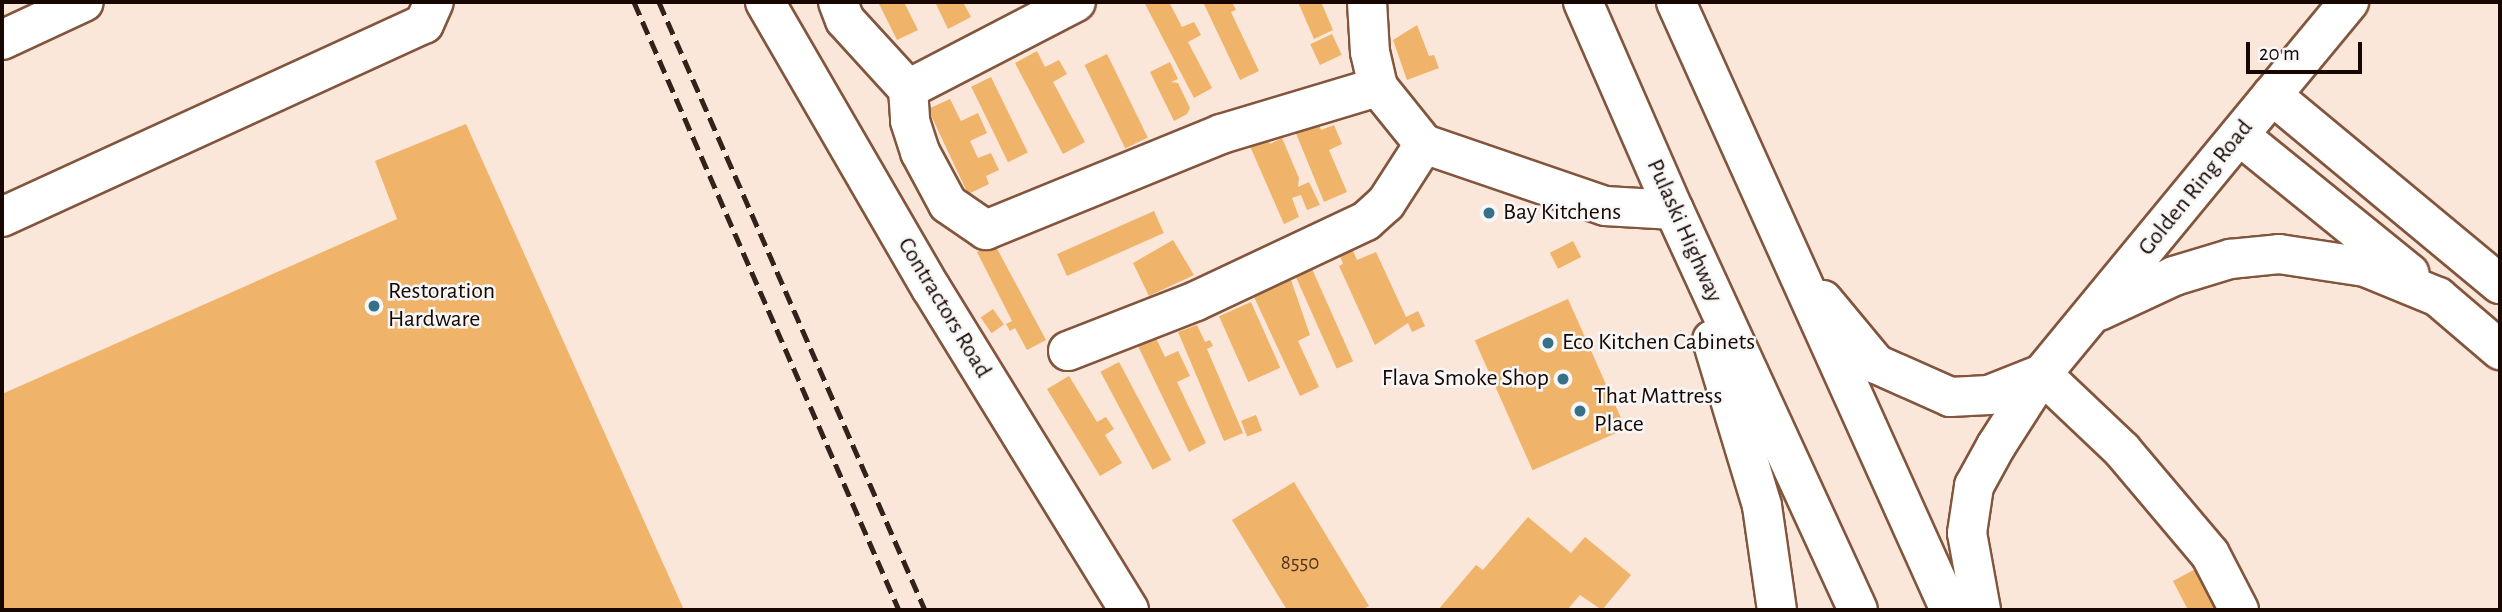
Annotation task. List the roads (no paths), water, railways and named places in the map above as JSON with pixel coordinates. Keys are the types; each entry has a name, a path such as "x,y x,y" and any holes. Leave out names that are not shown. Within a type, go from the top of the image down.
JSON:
{"main road":[{"path":"2,40 84,2"},
{"path":"2,217 424,24 434,2"},
{"name":"Contractors Road","path":"765,2 917,265 1129,610"},
{"path":"838,2 845,19 908,89 911,121 934,182 948,204 986,230 1221,134 1378,87"},
{"path":"908,89 1076,2"},
{"path":"1367,2 1370,52 1378,87 1424,144 1605,206 1676,215 1762,506 1777,610"},
{"name":"Pulaski Highway","path":"1583,2 1676,215 1858,610"},
{"path":"1676,2 1950,610"},
{"name":"Golden Ring Road","path":"1981,610 1967,533 1974,486 2042,374 2349,2"},
{"path":"2272,95 2500,284"},
{"path":"2240,136 2500,350"},
{"path":"1068,351 1196,301 1366,221 1386,203 1424,144"},
{"path":"2091,315 2174,276 2230,259 2279,254 2365,267 2438,297"},
{"path":"1790,260 1875,364 1918,384 1950,397 1989,396 2042,374 2122,450 2210,554 2239,610"}],"railway":[{"path":"634,2 899,610"},
{"path":"659,2 925,610"}],"place":[{"name":"Bay Kitchens","path":"1489,213"},
{"name":"Restoration Hardware","path":"374,306"},
{"name":"Eco Kitchen Cabinets","path":"1548,343"},
{"name":"Flava Smoke Shop","path":"1563,379"},
{"name":"That Mattress Place","path":"1580,411"}]}
